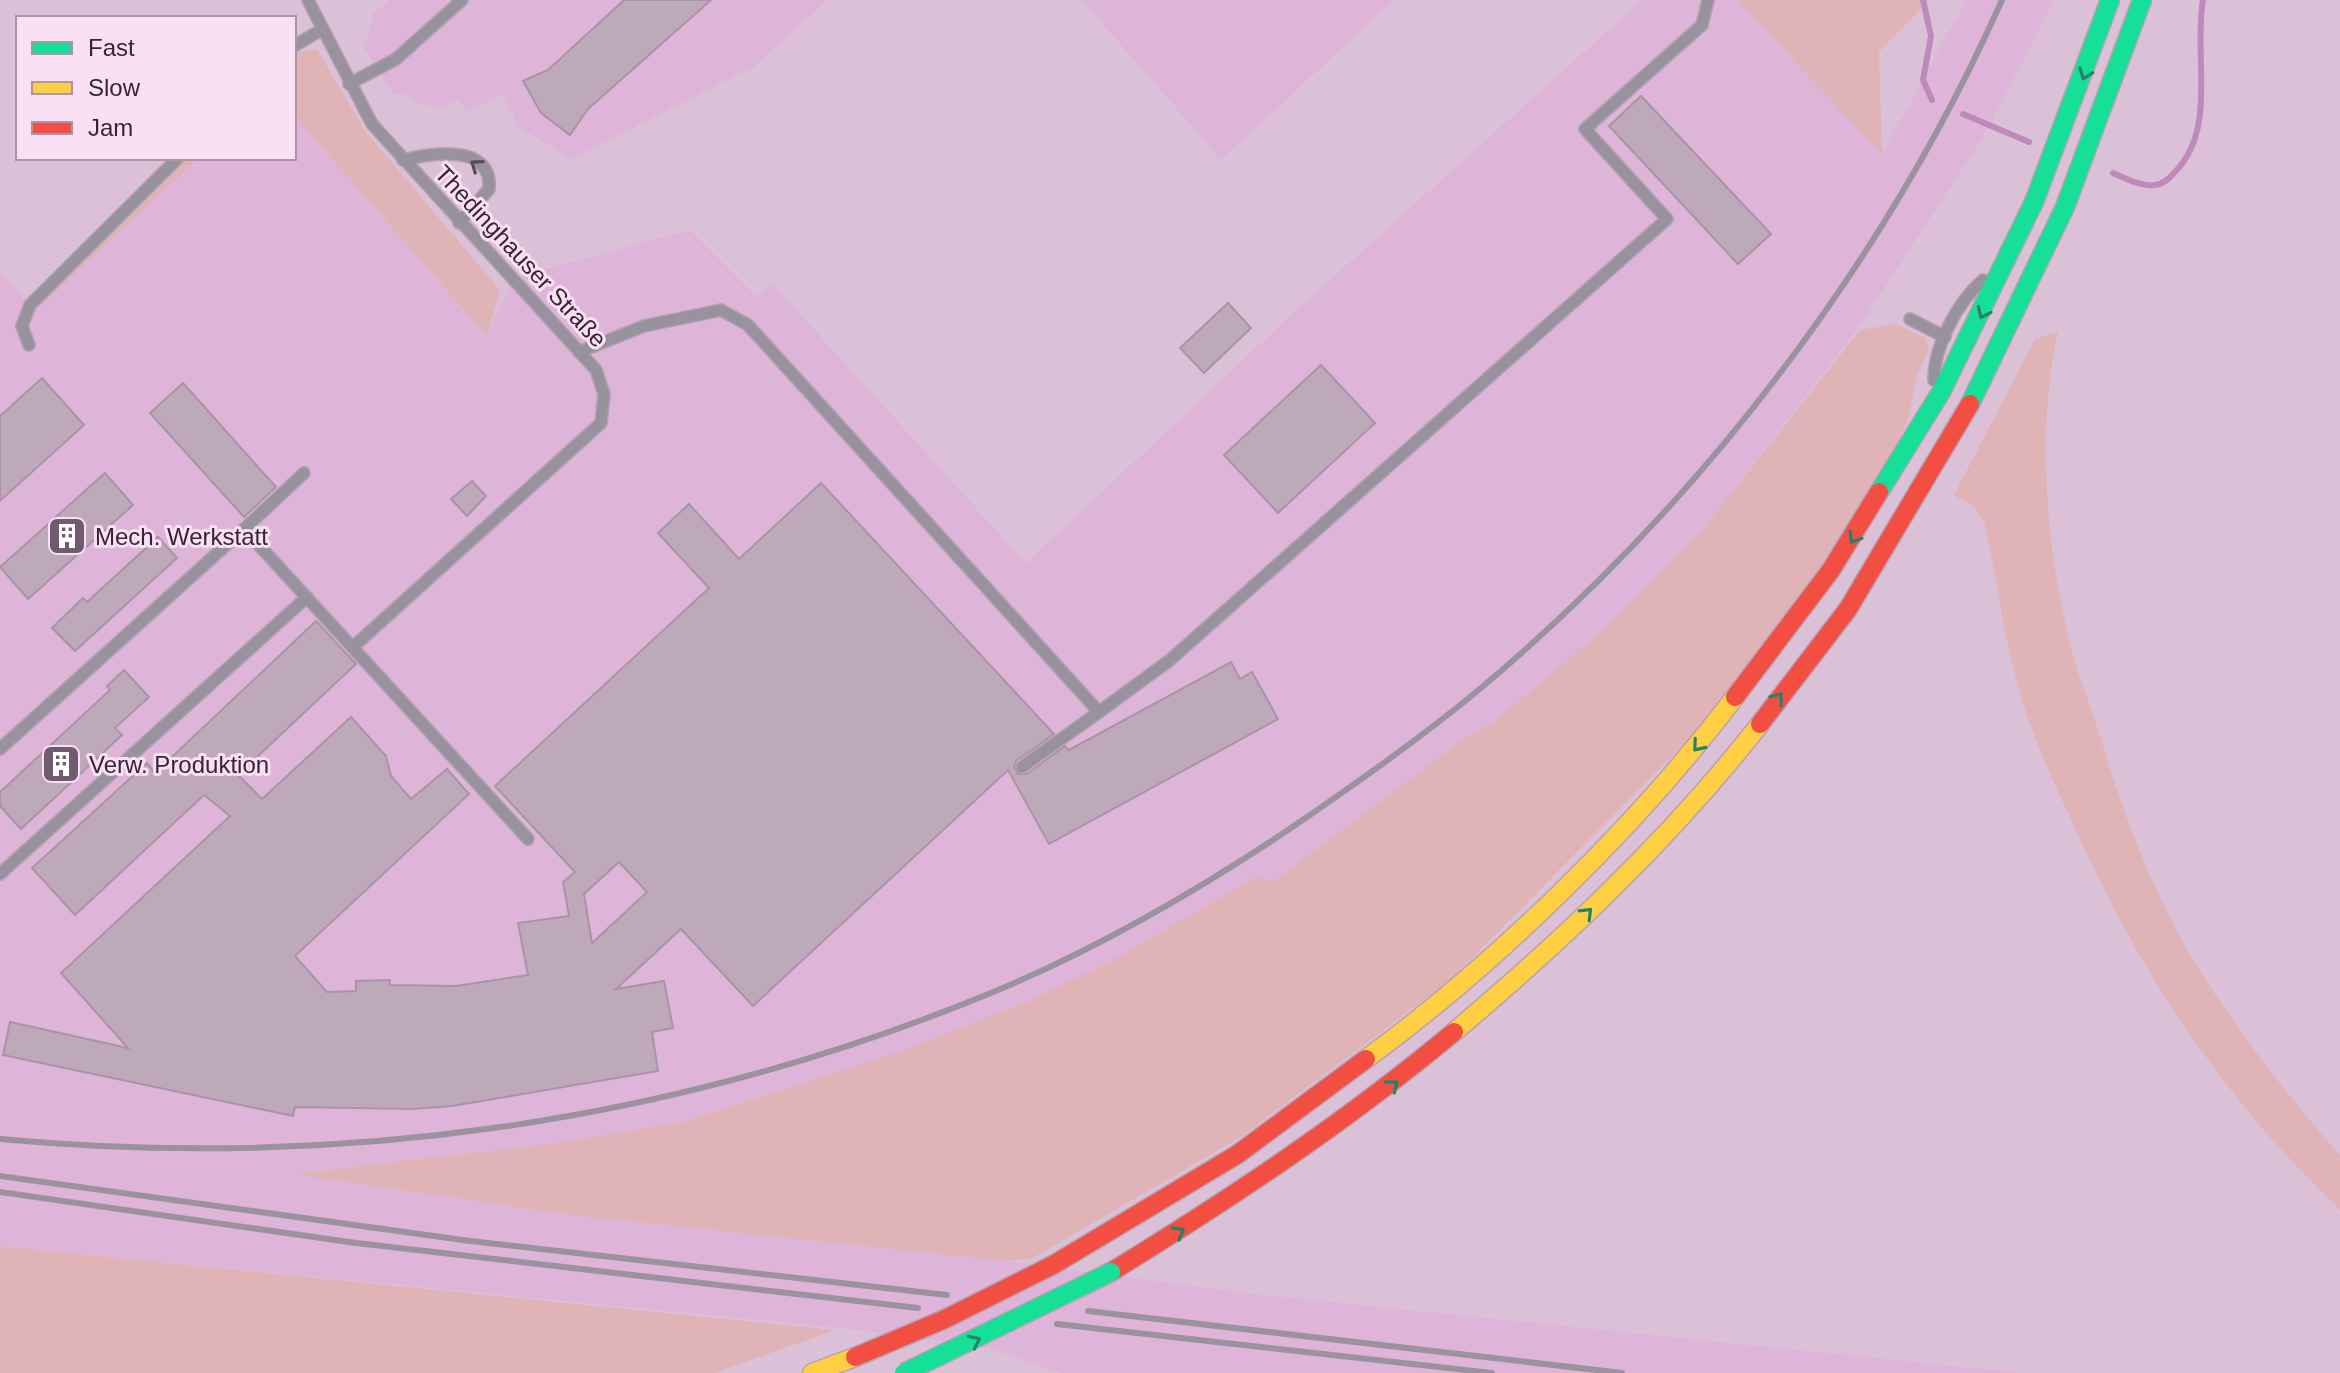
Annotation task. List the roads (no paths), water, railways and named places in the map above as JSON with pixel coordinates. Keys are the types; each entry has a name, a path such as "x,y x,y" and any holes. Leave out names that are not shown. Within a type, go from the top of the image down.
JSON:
{"main road":[{"path":"812,1373 945,1319 1053,1265 1193,1184 1351,1076 1471,978 1552,903 1664,786 1733,705 1847,550 1933,409 2044,181 2110,0"},
{"path":"904,1373 1035,1312 1111,1272 1196,1223 1289,1160 1384,1092 1474,1019 1639,861 1753,730 1832,631 1910,508 1993,361 2082,170 2142,0"}],"lane":[{"name":"Thedinghauser Straße","path":"308,0 372,124 596,370 604,394 601,423 482,534 353,647"},
{"path":"349,84 396,59 462,0"},
{"path":"1022,767 1170,660 1667,219 1585,129 1702,25 1708,0"},
{"path":"296,45 321,30"},
{"path":"403,160 448,153 482,165 488,173 489,189 459,223"},
{"path":"29,345 22,326 30,305 176,160"},
{"path":"1933,409 1934,358 1972,289 2010,256"},
{"path":"579,352 644,326 721,310 748,325 1099,712"},
{"path":"1910,319 1945,337"},
{"path":"0,749 304,473"},
{"path":"244,529 528,839"},
{"path":"0,874 307,597"}],"waterway":[{"path":"1923,0 1931,36 1923,80 1932,100"},
{"path":"2113,173 2139,183 2158,184 2171,176 2188,154 2200,113 2203,0"},
{"path":"1963,114 2029,142"}],"railway":[{"path":"0,1139 126,1147 251,1148 375,1141 499,1127 622,1106 743,1077 863,1041 1021,980 1099,943 1175,901 1285,832 1429,730 1557,621 1634,544 1708,462 1778,376 1842,287 1901,194 1955,98 2002,0"},
{"path":"0,1176 470,1241 947,1295"},
{"path":"0,1192 356,1243 918,1308"},
{"path":"1088,1311 1622,1373"},
{"path":"1057,1324 1492,1373"}],"place":[{"name":"Mech. Werkstatt","path":"67,536"},
{"name":"Verw. Produktion","path":"61,764"}]}
